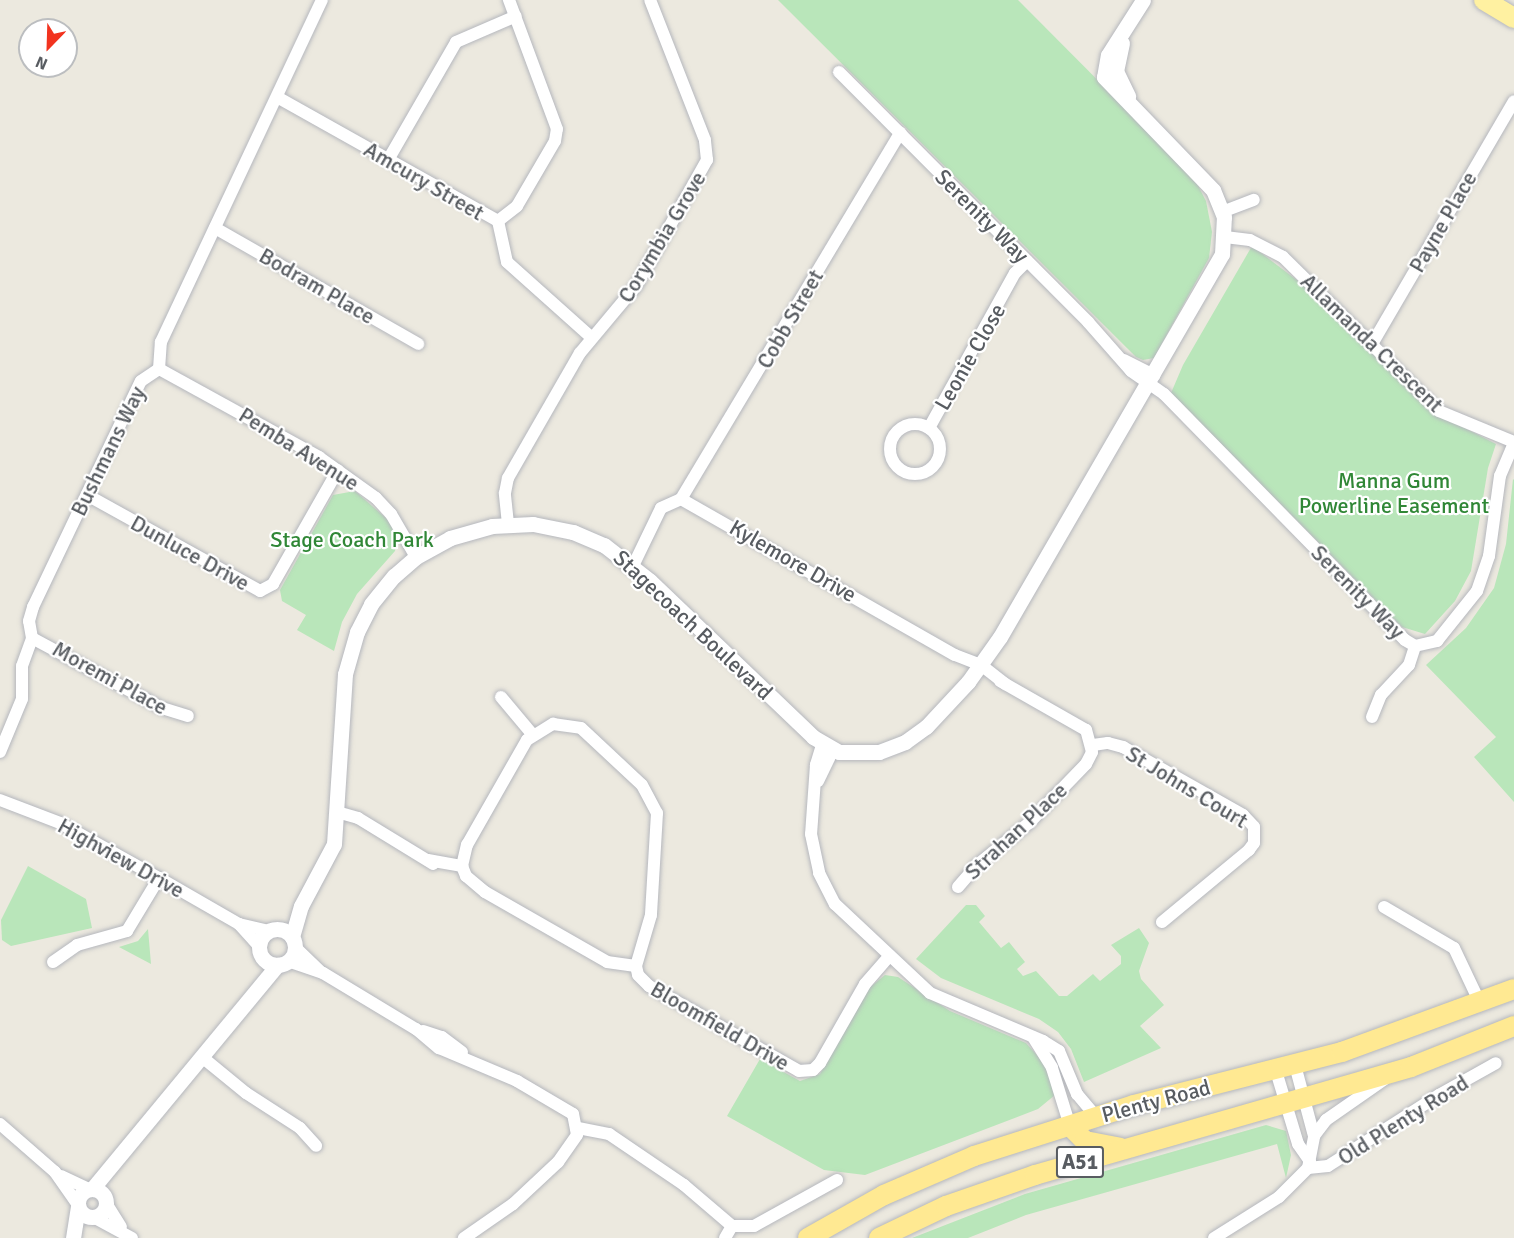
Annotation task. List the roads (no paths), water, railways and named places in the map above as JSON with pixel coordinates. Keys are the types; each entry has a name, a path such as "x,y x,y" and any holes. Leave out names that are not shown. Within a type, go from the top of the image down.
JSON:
{"highway":[{"name":"Plenty Road","path":"808,1238 921,1178 974,1156 1096,1117 1276,1071 1480,1004 1514,989"},
{"name":"Plenty Road","path":"879,1238 946,1206 1125,1149 1398,1071 1514,1026"},
{"path":"1070,1126 1085,1141 1125,1149"}],"main road":[{"path":"1484,0 1514,18"}],"street":[{"name":"Bushmans Way","path":"0,752 22,699 22,666 32,638 30,614 141,381 159,369 161,342 322,0"},
{"path":"498,220 518,206 557,135 555,117 509,0"},
{"name":"Corymbia Grove","path":"508,524 505,493 508,478 592,338 636,286 707,160 705,140 650,0"},
{"path":"1096,1117 1077,1094 1059,1051 1032,1036 939,998 888,958 847,919 822,882 811,834 813,790 827,748 864,754 905,742 926,727 979,668 1216,268 1225,240 1222,212 1208,184 1136,109 1110,66 1143,0"},
{"path":"388,160 456,42 516,16"},
{"name":"Serenity Way","path":"839,72 1031,264 1124,360 1131,371 1149,383 1176,408 1405,640 1415,646"},
{"name":"Amcury Street","path":"277,97 498,220 507,262 592,338"},
{"name":"Payne Place","path":"1372,344 1514,101"},
{"name":"Cobb Street","path":"685,500 881,163 903,136"},
{"path":"1222,212 1254,200"},
{"name":"Bodram Place","path":"215,228 418,344"},
{"name":"Allamanda Crescent","path":"1225,240 1269,249 1287,261 1439,411 1514,443"},
{"name":"Leonie Close","path":"929,428 1011,286 1031,264"},
{"name":"Pemba Avenue","path":"159,369 176,375 338,471 383,505 416,557"},
{"name":"Leonie Close","path":"908,425 929,428 940,444 937,463 921,474 900,470 890,454 895,434 908,425"},
{"path":"1372,717 1381,695 1409,665 1415,646 1437,641 1477,591 1489,556 1500,477 1514,443"},
{"name":"Dunluce Drive","path":"87,495 260,591 273,584 338,471"},
{"path":"629,562 661,508 685,500"},
{"name":"Kylemore Drive","path":"685,500 979,668"},
{"name":"Stagecoach Boulevard","path":"283,963 294,942 301,906 331,853 337,818 343,693 350,653 371,604 416,557 450,538 508,524 573,532 629,562 827,748"},
{"name":"Moremi Place","path":"32,638 162,708 188,716"},
{"name":"St Johns Court","path":"979,668 1086,730 1093,746 1108,743 1123,747 1243,816 1254,826 1254,843 1249,850 1162,922"},
{"path":"501,697 532,734"},
{"path":"337,818 377,831 428,860 457,866 532,734 552,724 580,728 630,773 654,803 658,836 651,915 636,966"},
{"name":"Strahan Place","path":"958,887 976,866 1010,840 1086,764 1093,746"},
{"name":"Highview Drive","path":"0,800 60,823 239,924 273,930"},
{"name":"Bloomfield Drive","path":"457,866 485,892 607,962 636,966 638,975 649,986 794,1070 808,1072 820,1062 865,984 888,958"},
{"path":"53,962 72,947 127,931 159,878"},
{"name":"Stagecoach Boulevard","path":"261,952 273,930 301,906"},
{"path":"1384,907 1454,948 1480,1004"},
{"name":"Highview Drive","path":"239,924 261,952"},
{"path":"273,930 294,942 323,974"},
{"path":"253,993 261,952 283,963 323,974 416,1029 442,1037 472,1060 562,1105 573,1114 578,1128 571,1145 541,1179 464,1238"},
{"path":"73,1238 82,1192 91,1189 113,1166 253,993 283,963"},
{"path":"1032,1036 1052,1068 1070,1126"},
{"path":"202,1057 246,1093 303,1131 316,1146"},
{"name":"Old Plenty Road","path":"1296,1101 1298,1144 1309,1164 1321,1168 1335,1162 1432,1099 1496,1063"},
{"path":"1295,1065 1296,1101"},
{"path":"1276,1071 1296,1101"},
{"path":"1314,1136 1335,1113 1398,1071"},
{"name":"Old Plenty Road","path":"1214,1238 1286,1191 1309,1164 1314,1136 1296,1101"},
{"path":"0,1124 55,1172 85,1216 128,1234"},
{"path":"578,1128 609,1134 684,1185 732,1226 754,1226 837,1180"},
{"path":"78,1238 94,1218 102,1214 113,1166"},
{"path":"55,1172 91,1189 106,1201 128,1234"},
{"path":"725,1238 732,1226"}],"park label":[{"name":"Manna Gum Powerline Easement","path":"1394,492"},
{"name":"Stage Coach Park","path":"352,540"}]}
